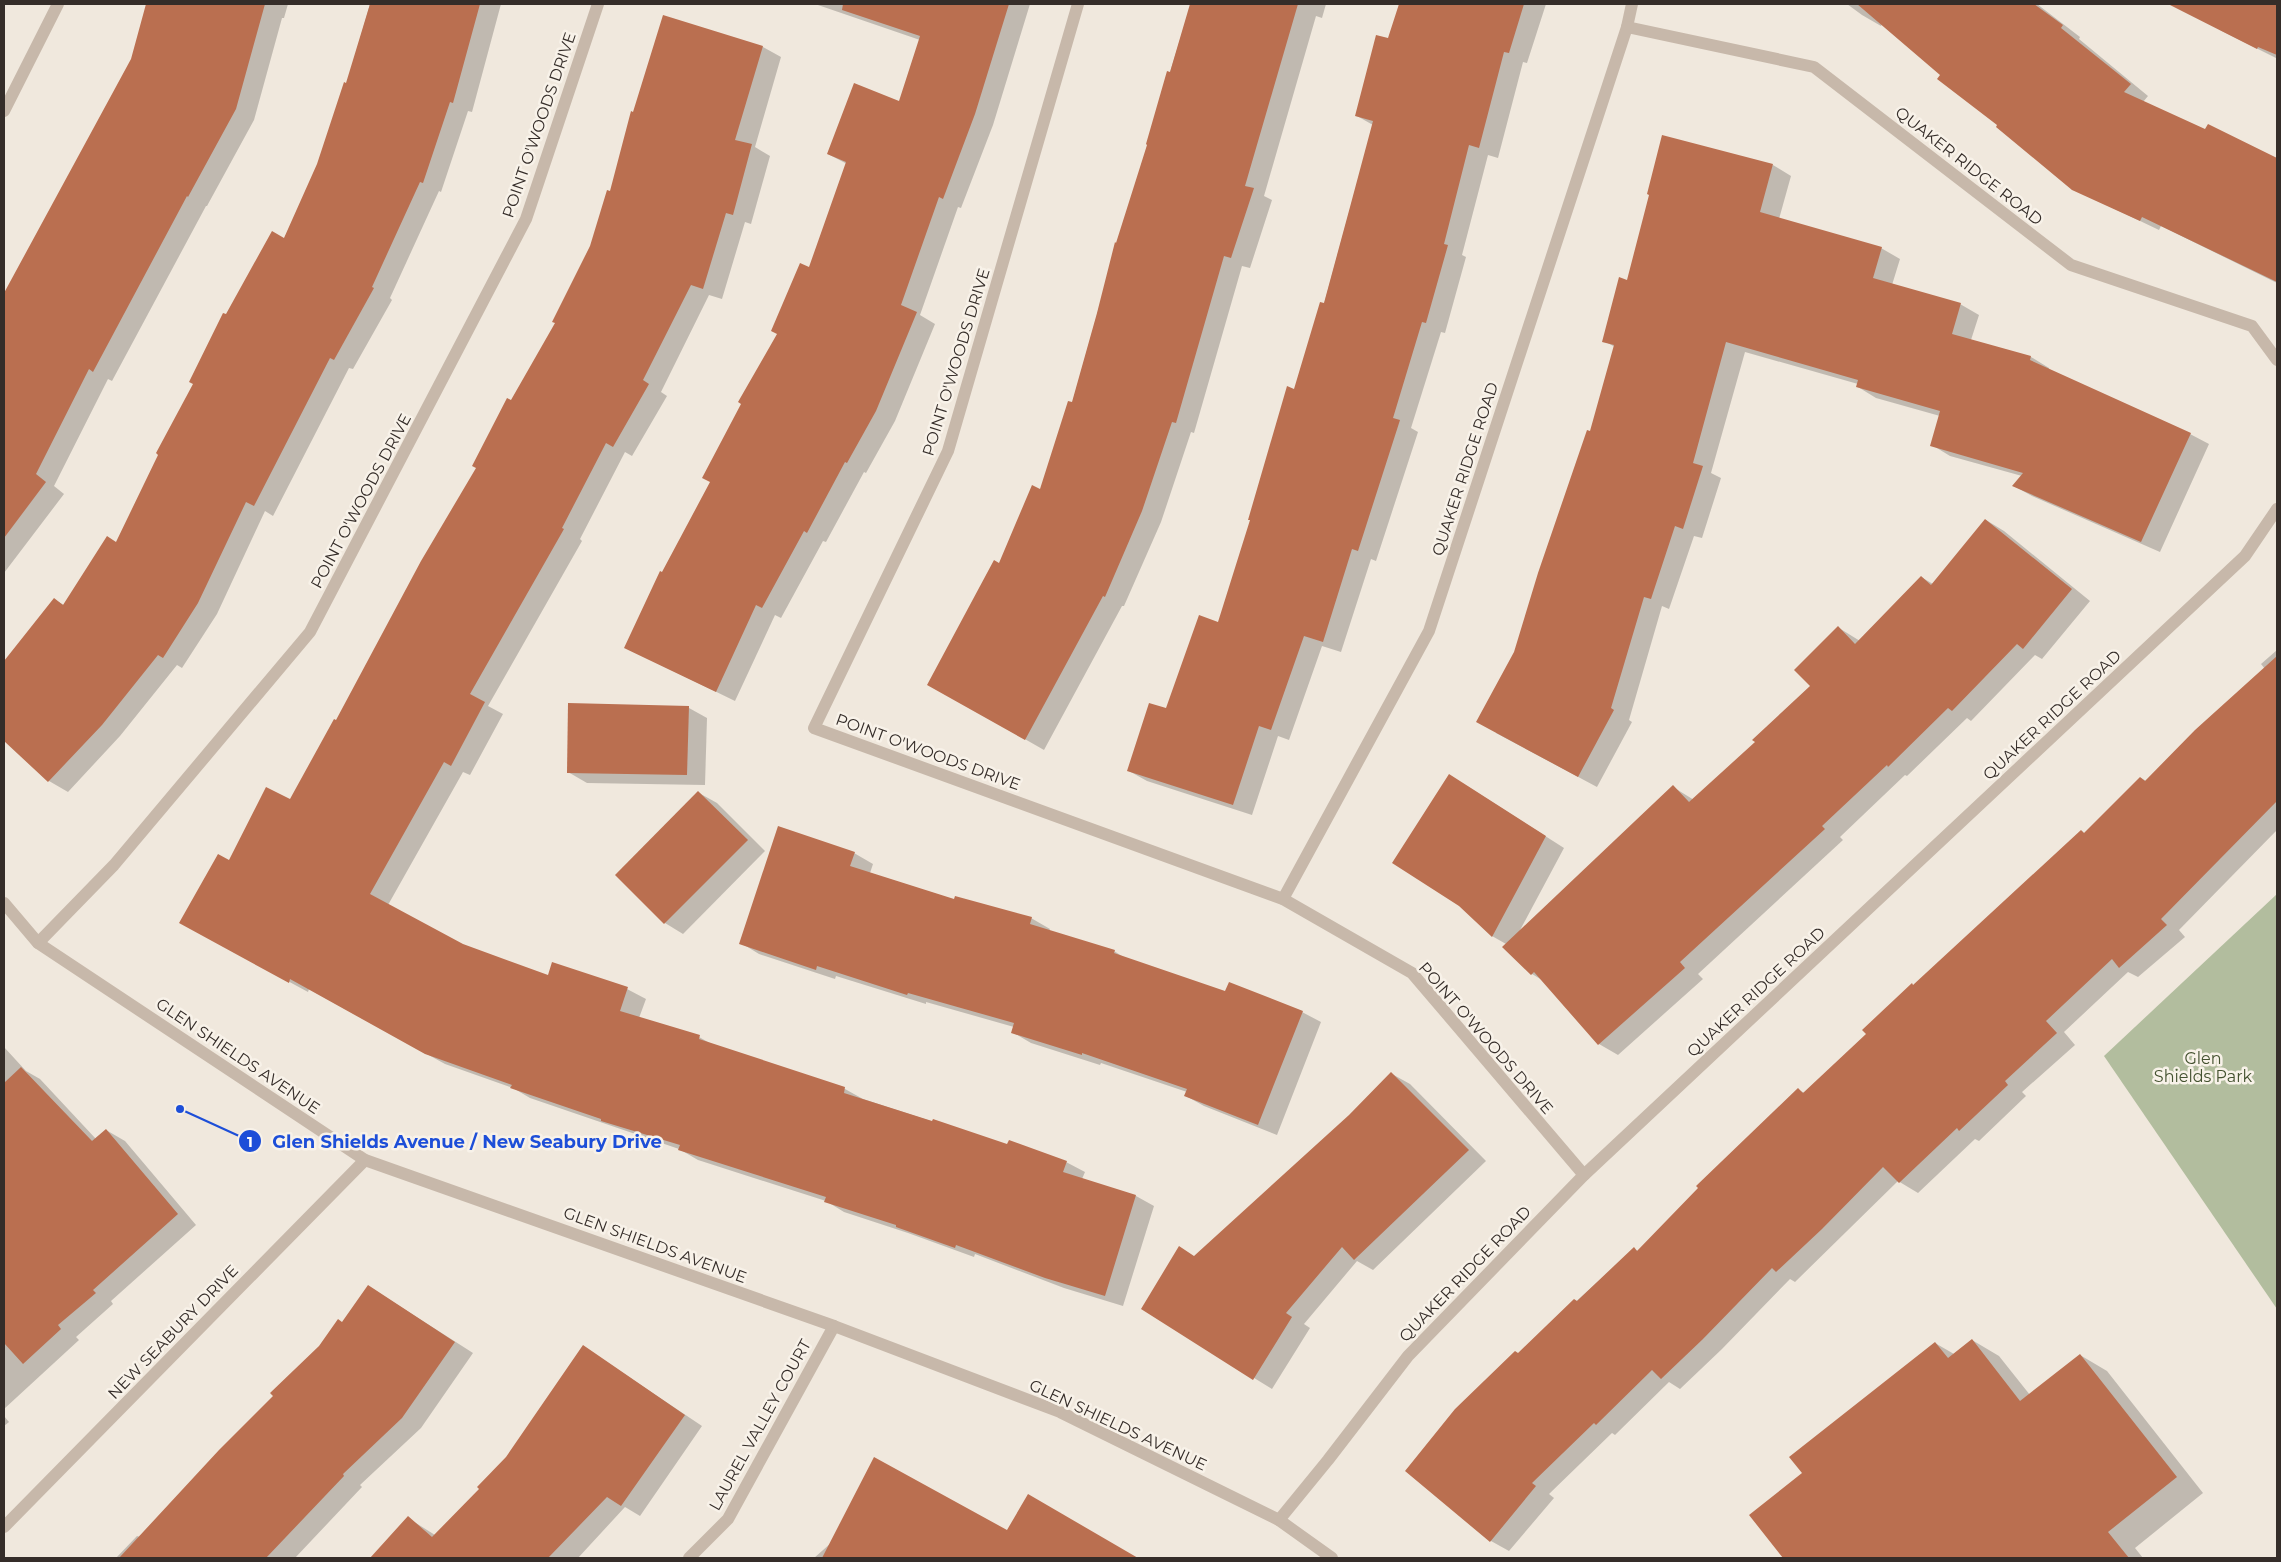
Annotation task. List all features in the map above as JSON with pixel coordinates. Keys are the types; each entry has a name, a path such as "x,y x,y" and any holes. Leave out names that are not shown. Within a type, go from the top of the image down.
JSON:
{"street":[{"path":"4,111 58,4"},
{"name":"POINT O'WOODS DRIVE","path":"38,942 114,865 310,632 526,219 598,4"},
{"name":"POINT O'WOODS DRIVE","path":"1078,4 948,452 814,728 1283,899 1412,973 1584,1175"},
{"name":"QUAKER RIDGE ROAD","path":"1283,899 1429,631 1627,26 1632,4"},
{"name":"QUAKER RIDGE ROAD","path":"1627,26 1814,67 2071,265 2252,326 2277,360"},
{"name":"QUAKER RIDGE ROAD","path":"1280,1520 1408,1356 1584,1175 2246,556 2277,509"},
{"name":"GLEN SHIELDS AVENUE","path":"4,903 38,942 365,1160 834,1326 1060,1412 1280,1520 1332,1558"},
{"name":"NEW SEABURY DRIVE","path":"4,1527 365,1160"},
{"name":"LAUREL VALLEY COURT","path":"689,1558 728,1519 834,1326"}],"green space":[{"name":"Glen Shields Park","path":"2277,894 2277,1309 2104,1056"}],"building":[{"path":"146,4 265,4 236,109 93,372 89,369 36,474 46,482 4,538 4,293 131,59"},
{"path":"370,4 480,4 453,103 450,102 423,183 420,182 372,287 374,288 334,360 330,358 254,506 246,502 198,603 163,658 158,655 102,725 48,782 4,741 4,661 54,598 63,605 107,536 116,542 158,455 156,453 193,384 189,382 223,313 226,314 272,231 284,238 317,164 344,82 346,83"},
{"path":"843,4 1009,4 975,114 943,199 939,197 901,305 917,312 876,411 847,463 845,462 807,533 804,531 762,608 756,605 716,692 624,648 660,571 662,572 710,482 702,478 741,404 738,402 777,334 771,331 800,263 809,267 846,162 827,154 854,83 899,101 920,36 842,10"},
{"path":"1190,4 1298,4 1245,186 1254,188 1231,258 1224,256 1176,423 1172,422 1142,511 1105,597 1103,596 1025,740 927,685 994,560 999,563 1032,485 1040,489 1068,401 1072,402 1115,242 1147,145 1167,71 1170,72"},
{"path":"1399,4 1524,4 1509,53 1504,52 1479,148 1469,145 1444,244 1448,245 1426,323 1422,322 1393,418 1400,420 1358,551 1352,549 1323,642 1304,636 1271,730 1259,726 1233,805 1127,771 1149,703 1166,708 1199,615 1218,622 1250,520 1248,520 1287,386 1294,389 1320,302 1324,303 1350,207 1373,121 1355,116 1376,35 1388,38"},
{"path":"1857,4 2034,4 2063,25 2061,28 2131,84 2124,92 2205,129 2208,124 2277,158 2277,282 2142,217 2140,221 2072,190 1996,127 1997,125 1937,79 1940,75"},
{"path":"2168,4 2277,4 2277,55 2258,47 2257,49"},
{"path":"663,15 763,46 735,140 752,144 733,215 726,213 703,289 691,285 643,380 649,384 613,447 606,443 562,528 564,529 470,694 485,702 451,766 444,762 370,894 463,944 548,975 552,962 628,987 620,1011 700,1035 699,1039 845,1087 844,1093 932,1121 933,1119 1007,1144 1009,1140 1067,1161 1063,1172 1136,1195 1105,1296 1045,1278 956,1245 955,1248 896,1227 896,1225 824,1202 826,1197 678,1150 680,1145 601,1121 601,1119 510,1088 512,1085 425,1054 290,979 289,983 179,923 218,854 229,860 266,787 290,799 334,719 336,720 421,561 476,468 472,466 507,398 511,400 555,323 552,322 590,246 607,190 610,191 631,111 633,112"},
{"path":"1662,135 1773,164 1760,212 1882,247 1873,278 1961,303 1952,334 2031,356 2030,360 2191,433 2141,542 2012,486 2023,473 1930,446 1940,411 1856,387 1858,380 1726,342 1693,463 1703,466 1683,529 1675,526 1651,599 1644,597 1611,708 1614,710 1578,777 1476,722 1514,652 1538,573 1587,430 1590,431 1614,345 1602,342 1619,277 1627,280"},
{"path":"1985,519 2072,589 2023,649 2017,644 1952,711 1948,708 1888,767 1887,765 1822,826 1825,829 1680,962 1685,968 1598,1045 1534,972 1531,975 1502,947 1673,785 1689,802 1755,742 1752,740 1810,686 1794,670 1838,626 1855,644 1921,576 1931,585"},
{"path":"2277,656 2277,801 2161,919 2167,925 2119,968 2112,959 2046,1021 2057,1033 2005,1081 2008,1085 1959,1131 1957,1128 1899,1183 1883,1167 1822,1229 1776,1272 1772,1268 1661,1379 1652,1370 1596,1425 1594,1423 1532,1483 1536,1486 1490,1542 1405,1471 1455,1409 1515,1351 1518,1353 1574,1299 1577,1301 1634,1247 1637,1251 1698,1188 1696,1186 1798,1088 1803,1093 1866,1034 1862,1030 1912,983 1913,985 2081,830 2084,833 2140,777 2145,781 2195,730"},
{"path":"568,703 689,706 687,775 567,773"},
{"path":"1449,774 1546,836 1492,937 1459,906 1392,863"},
{"path":"698,791 748,840 664,924 615,875"},
{"path":"778,826 855,852 850,866 954,899 955,896 1032,917 1030,924 1115,950 1114,953 1225,991 1229,982 1303,1011 1258,1125 1184,1096 1187,1089 1082,1053 1082,1055 1011,1033 1014,1023 908,993 907,995 817,966 816,970 739,944"},
{"path":"21,1067 92,1141 106,1129 178,1214 93,1290 96,1293 58,1325 61,1329 23,1364 4,1343 4,1083"},
{"path":"1391,1072 1469,1150 1354,1260 1342,1247 1286,1313 1292,1317 1253,1380 1141,1309 1179,1246 1194,1256 1349,1115"},
{"path":"368,1285 455,1342 402,1418 343,1474 344,1476 266,1558 119,1558 219,1450 273,1396 270,1393 319,1346 338,1319 342,1322"},
{"path":"1972,1339 2020,1401 2080,1354 2177,1477 2108,1532 2129,1558 1783,1558 1749,1515 1802,1473 1789,1457 1935,1342 1948,1358"},
{"path":"583,1345 685,1415 621,1506 607,1497 548,1558 370,1558 408,1516 432,1537 479,1489 477,1487 506,1457"},
{"path":"874,1457 1007,1530 1028,1494 1138,1558 822,1558"}],"place":[{"name":"Glen Shields Avenue / New Seabury Drive","path":"180,1109"}]}
